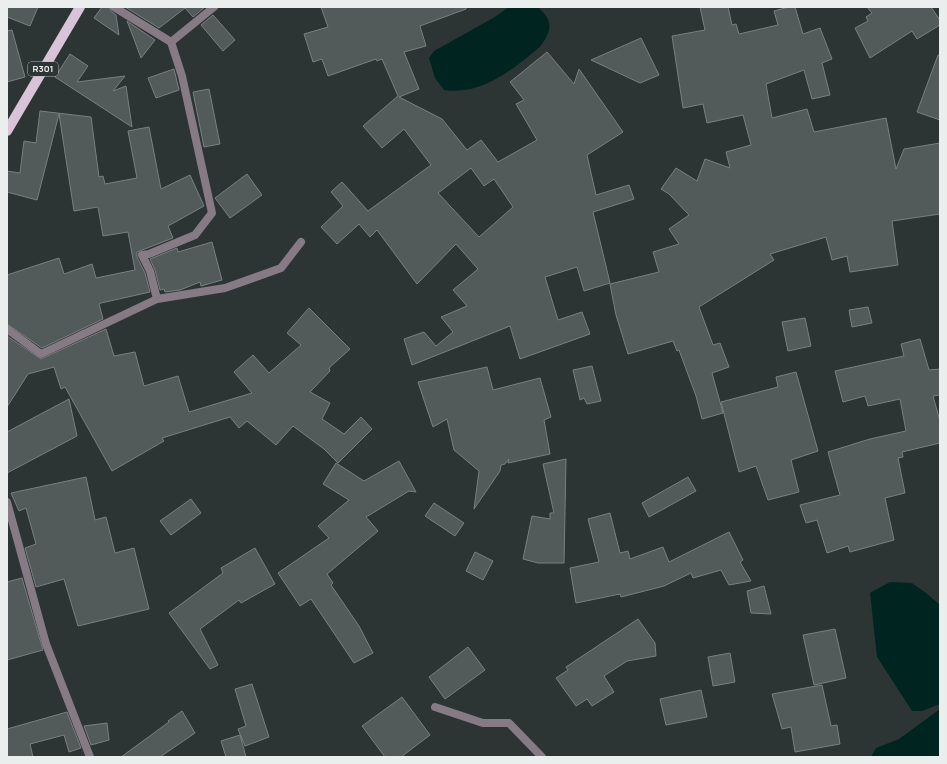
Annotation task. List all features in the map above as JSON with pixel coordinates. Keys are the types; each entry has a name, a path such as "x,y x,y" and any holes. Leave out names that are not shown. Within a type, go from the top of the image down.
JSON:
{"main road":[{"name":"R301","path":"7,131 80,7"}],"street":[{"path":"114,7 172,42 182,76 212,213 195,235 149,254 142,255 150,271 157,299"},
{"path":"172,42 214,7"},
{"path":"7,329 41,354 157,299 225,288 281,268 301,242"},
{"path":"7,502 46,644 90,757"},
{"path":"435,707 483,723 509,723 542,757"}],"shaded area":[{"path":"509,7 538,7 543,12 549,21 550,26 540,47 508,72 484,85 458,91 444,90 435,78 429,58 434,51 493,18"},
{"path":"890,582 912,583 940,605 940,704 922,711 912,711 877,657 870,593"},
{"path":"940,709 940,757 871,757 876,748 899,739"}],"building":[{"path":"7,7 38,7 30,26 7,17"},
{"path":"102,7 109,7 116,15 119,35 94,18"},
{"path":"125,7 205,7 193,17 185,8 159,28"},
{"path":"321,7 466,7 466,9 420,26 426,46 404,52 419,89 399,97 442,119 467,150 481,140 498,162 537,140 516,104 524,100 510,82 547,52 574,84 579,69 623,132 587,155 596,195 629,185 634,199 593,212 610,283 584,291 577,267 545,277 558,320 582,312 590,334 520,359 510,326 412,365 404,339 424,332 436,346 453,332 441,317 467,306 453,290 478,269 456,244 417,284 377,230 370,237 359,224 337,244 321,227 343,206 331,192 342,182 368,211 431,165 404,129 382,148 363,126 398,96 382,59 377,61 376,59 328,76 322,59 313,62 304,34 328,27","holes":["471,168 484,186 494,179 513,207 479,237 438,193"]},
{"path":"700,7 728,7 732,25 736,24 739,34 778,25 774,11 789,7 795,7 803,34 820,28 832,59 822,63 830,95 812,99 804,70 766,84 772,118 807,109 814,132 886,118 896,169 904,149 940,143 940,214 892,221 898,265 850,272 847,256 832,260 826,237 770,254 774,260 699,307 713,345 720,343 729,367 712,373 723,413 702,419 696,396 679,350 677,351 673,341 628,354 616,315 610,284 659,272 653,252 679,244 669,229 689,215 669,194 661,189 676,168 697,181 705,159 730,168 726,152 751,145 743,115 707,123 703,104 683,108 672,36 705,30"},
{"path":"867,7 931,7 940,20 940,25 917,39 912,31 870,58 855,28 868,21 866,17 872,13"},
{"path":"213,15 235,40 223,51 201,25"},
{"path":"127,21 155,40 141,58 134,39"},
{"path":"12,30 25,77 7,82 7,31"},
{"path":"641,38 659,75 640,83 591,60"},
{"path":"70,54 88,66 77,82 125,76 113,91 126,86 132,127 55,77"},
{"path":"938,55 940,55 940,120 917,112"},
{"path":"174,69 179,90 156,98 148,78"},
{"path":"209,89 220,144 204,147 193,92"},
{"path":"40,111 91,117 99,177 103,176 105,184 137,178 128,131 149,127 161,189 190,175 204,206 168,226 173,238 137,252 137,257 145,273 150,292 99,304 103,319 42,348 7,324 7,275 59,258 64,274 92,264 96,278 135,270 128,232 103,236 98,207 74,211 59,114 37,200 7,192 7,171 20,173 24,141 36,143"},
{"path":"247,174 262,195 230,218 215,198"},
{"path":"212,242 222,280 201,286 200,282 180,290 165,292 164,289 160,290 155,270 150,259 177,248 178,252"},
{"path":"868,307 872,323 852,327 849,310"},
{"path":"309,308 350,349 329,368 330,371 310,392 330,403 322,419 344,434 361,417 372,429 338,463 324,449 293,426 276,445 247,421 239,428 230,417 162,438 164,441 112,471 65,387 61,389 54,367 28,374 7,407 7,336 41,359 106,329 114,356 135,352 144,386 178,376 189,412 252,393 234,372 253,355 269,373 301,345 287,333"},
{"path":"805,318 811,346 788,351 782,322"},
{"path":"920,339 929,370 940,369 940,395 933,396 940,421 940,443 902,452 903,457 898,458 905,493 885,498 894,540 850,552 848,546 827,553 817,520 806,523 800,505 840,495 828,452 870,439 906,431 900,399 868,406 865,396 843,402 835,371 904,356 901,344"},
{"path":"592,366 601,401 587,404 584,398 580,400 573,370"},
{"path":"487,367 493,390 540,378 551,417 544,420 550,454 508,463 509,459 505,464 501,465 500,471 474,509 479,471 454,450 447,419 433,427 418,382"},
{"path":"796,372 818,451 791,460 799,492 768,500 756,466 739,472 721,402 778,387 776,377"},
{"path":"69,399 77,436 7,473 7,432"},
{"path":"566,459 564,563 538,563 523,559 532,516 550,519 550,513 554,513 543,464"},
{"path":"399,461 416,492 409,491 366,517 378,531 327,574 333,583 331,585 359,626 373,653 354,663 311,599 300,606 278,573 329,538 318,526 349,500 323,484 336,463 364,481"},
{"path":"86,477 95,520 106,517 115,553 134,548 149,609 78,626 64,579 36,587 25,548 36,544 26,508 19,511 11,493"},
{"path":"688,477 696,491 649,517 642,503"},
{"path":"191,499 201,513 171,535 160,521"},
{"path":"434,503 464,523 455,536 425,516"},
{"path":"610,513 620,553 628,551 630,559 663,547 669,562 729,532 743,560 740,562 751,581 729,585 721,570 693,578 691,573 664,586 621,597 620,594 576,603 570,568 599,562 588,519"},
{"path":"255,548 275,584 241,603 239,600 200,629 218,665 210,669 169,613 223,573 221,568"},
{"path":"475,552 493,561 483,580 466,571"},
{"path":"22,578 43,650 7,660 7,582"},
{"path":"764,586 771,614 751,613 747,591"},
{"path":"638,619 655,643 656,656 627,661 604,676 614,692 592,706 587,699 576,706 556,678 568,670 566,667"},
{"path":"835,629 846,678 814,685 803,635"},
{"path":"468,647 485,670 445,699 429,677"},
{"path":"730,653 735,682 713,686 708,657"},
{"path":"252,684 269,737 245,746 238,729 246,726 235,689"},
{"path":"822,685 831,726 837,725 840,744 795,752 791,727 782,729 772,694"},
{"path":"701,690 707,717 666,725 660,699"},
{"path":"402,697 430,735 401,757 385,757 362,726"},
{"path":"182,711 195,733 160,757 121,757 169,722 168,721"},
{"path":"67,712 81,748 69,752 64,735 30,744 33,757 7,757 7,729"},
{"path":"107,723 109,740 91,745 84,726"},
{"path":"240,735 246,757 226,757 221,741"}]}
